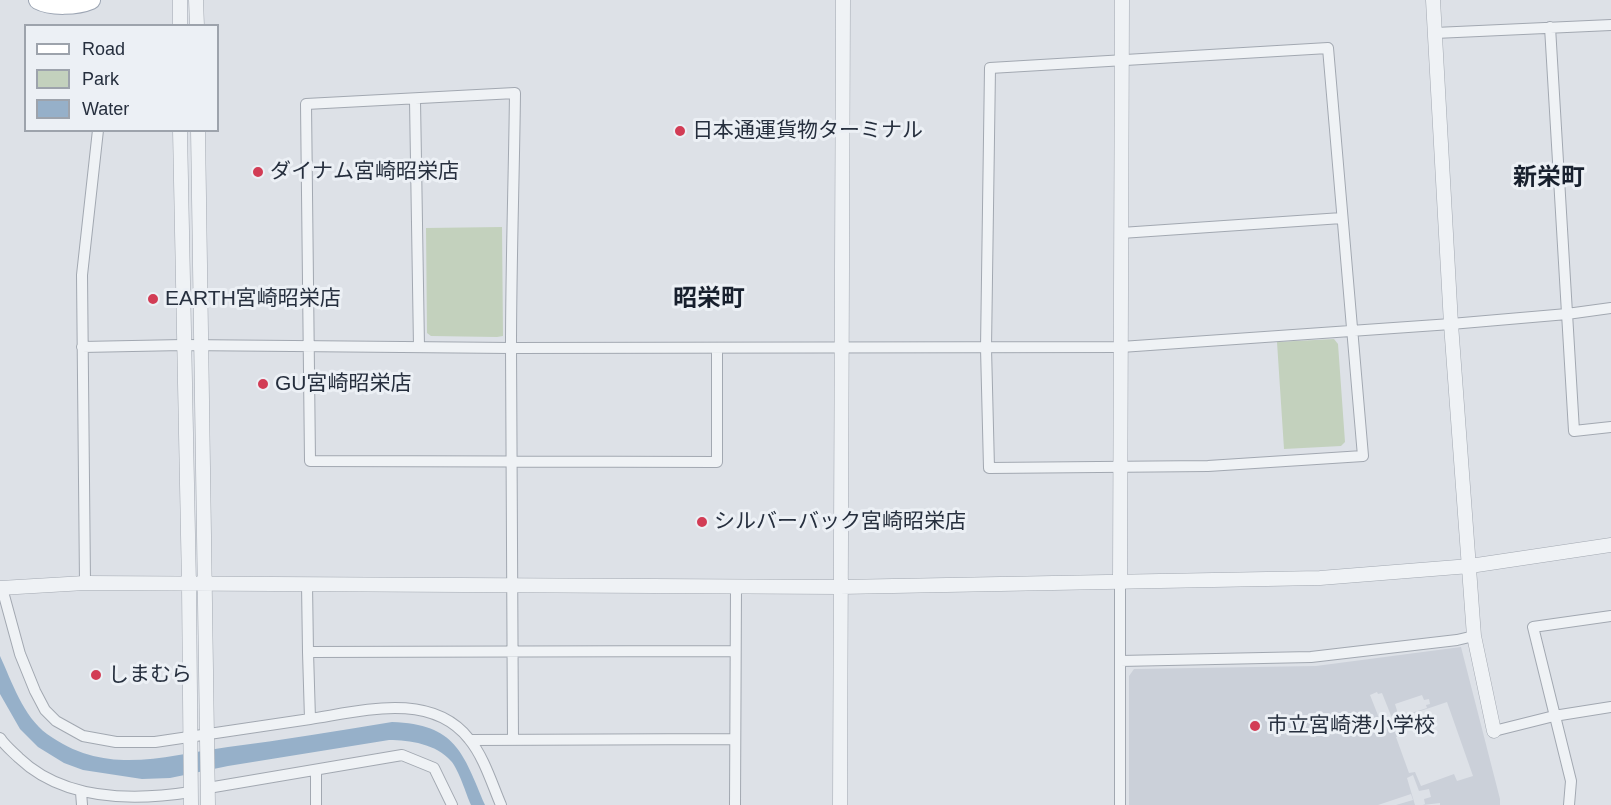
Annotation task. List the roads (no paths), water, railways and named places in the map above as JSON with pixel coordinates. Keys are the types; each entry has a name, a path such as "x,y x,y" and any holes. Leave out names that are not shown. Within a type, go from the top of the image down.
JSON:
{"main road":[{"path":"38,0 44,3 82,4 91,0"}],"street":[{"path":"180,0 180,24"},
{"path":"196,0 196,24"},
{"path":"840,805 843,0"},
{"path":"1120,805 1122,0"},
{"path":"1433,0 1451,324 1474,636 1494,731 1554,716 1611,708"},
{"path":"1435,33 1611,25"},
{"path":"1550,27 1574,431 1611,427"},
{"path":"1328,48 1342,218 1363,456 1208,466 989,468 986,348 990,68 1328,48"},
{"path":"513,740 514,585 512,462 511,348 515,93 306,104 310,461 512,462 717,462 717,348"},
{"path":"415,100 419,347"},
{"path":"85,583 82,275 98,132"},
{"path":"0,738 30,769 58,784 81,792 139,798 191,793 180,132"},
{"path":"198,132 208,805"},
{"path":"1121,233 1342,218"},
{"path":"82,347 202,345 511,348 1121,347 1451,324 1611,308"},
{"path":"501,805 471,741 456,724 438,714 420,710 382,708 208,739 116,742 83,736 56,722 45,710 20,654 1,588 85,583 840,587 1320,578 1470,566 1611,545"},
{"path":"308,584 310,719"},
{"path":"735,805 736,586"},
{"path":"1569,805 1571,781 1533,627 1611,616"},
{"path":"1120,661 1311,657 1474,636"},
{"path":"308,652 735,651"},
{"path":"471,741 734,739"},
{"path":"208,784 316,770 402,755 434,768 452,805"},
{"path":"316,770 316,805"},
{"path":"81,792 82,805"}],"water":[{"path":"0,656 19,698 39,727 69,747 91,755 113,759 158,758 392,722 413,724 430,728 444,735 454,745 463,756 485,805 471,805 457,770 445,755 422,744 405,741 389,740 228,766 170,778 142,779 83,770 64,763 38,747 20,729 0,694"}],"place":[{"name":"日本通運貨物ターミナル","path":"680,131"},
{"name":"ダイナム宮崎昭栄店","path":"258,172"},
{"name":"EARTH宮崎昭栄店","path":"153,299"},
{"name":"GU宮崎昭栄店","path":"263,384"},
{"name":"シルバーバック宮崎昭栄店","path":"702,522"},
{"name":"しまむら","path":"96,675"},
{"name":"市立宮崎港小学校","path":"1255,726"}],"district":[{"name":"新栄町","path":"1549,178"},
{"name":"昭栄町","path":"709,299"}]}
